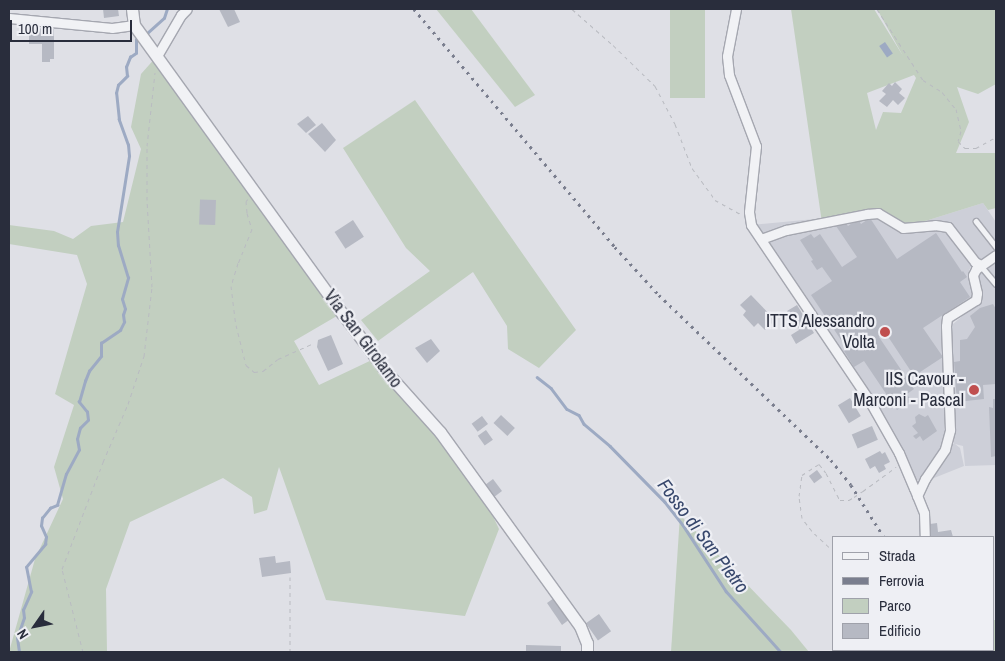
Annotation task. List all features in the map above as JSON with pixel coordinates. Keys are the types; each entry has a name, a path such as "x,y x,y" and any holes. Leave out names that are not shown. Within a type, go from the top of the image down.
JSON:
{"street":[{"path":"9,18 112,28 134,25 132,9"},
{"path":"154,52 181,15 188,9"},
{"path":"736,9 727,56 729,76 756,146 749,212 752,225 869,400 903,462 924,513 926,536"},
{"name":"Via San Girolamo","path":"134,25 388,374 440,432 580,626 587,643 587,652"},
{"path":"761,239 786,230 859,215 878,214 903,228 935,225 948,227 975,262 981,265"},
{"path":"917,496 925,479 945,449 950,430 946,332 948,318 976,300 977,292 973,275 976,269 996,256"}],"lane":[{"path":"976,221 996,247"},
{"path":"981,265 996,284"}],"path":[{"path":"572,9 655,86 675,124 692,168 715,200 740,214 752,225"},
{"path":"877,9 923,80 950,99 956,109 961,131 958,141 965,148 976,148 996,137"},
{"path":"82,652 62,569 102,462 128,404 144,356 152,287 147,200 147,146 155,72"},
{"path":"256,192 246,201 246,213 252,229 231,286 236,325 246,365 254,372 262,371 278,360 314,343"},
{"path":"828,547 802,518 800,496 802,475 818,464 826,473 840,500 849,500 903,462"},
{"path":"290,577 290,652"}],"shaded area":[{"name":"ITTS Alessandro Volta","path":"983,203 996,222 996,252 972,265 969,270 972,299 942,321 945,439 954,444 950,336 952,325 981,300 978,273 996,262 996,465 965,466 963,446 955,444 960,448 964,466 929,480 916,480 877,405 766,238 751,225 878,213 903,228"}],"green space":[{"path":"436,9 471,9 535,95 515,107"},
{"path":"670,9 705,9 705,98 670,98"},
{"path":"791,9 874,9 903,56 877,9 996,9 996,84 978,94 957,87 969,122 956,153 996,153 996,208 988,210 983,203 903,228 878,213 822,223","holes":["914,75 916,78 901,113 883,112 876,130 867,93"]},
{"path":"157,56 342,313 294,341 319,385 376,358 483,495 499,529 465,616 326,600 279,467 267,510 254,514 252,497 223,478 130,522 106,589 107,652 9,652 35,559 63,499 54,467 74,405 55,394 87,284 77,255 9,244 9,225 54,231 73,239 91,226 123,222 141,149 131,127 141,74"},
{"path":"415,100 576,330 539,368 508,349 507,326 473,272 378,341 361,320 430,271 406,248 343,148"},
{"path":"680,515 791,630 809,652 671,652"},
{"path":"996,620 996,652 965,652 995,651"}],"water":[{"path":"885,42 893,54 887,58 879,46"}],"building":[{"path":"103,9 118,9 119,16 104,18"},
{"path":"219,9 234,9 240,22 228,27"},
{"path":"29,28 54,29 54,59 50,59 50,62 42,62 42,44 29,44"},
{"path":"895,82 902,89 899,93 905,98 898,105 893,100 887,107 879,101 886,94 882,91 889,83 892,86"},
{"path":"308,116 316,125 306,133 297,124"},
{"path":"322,123 336,140 325,152 308,134"},
{"path":"200,199 216,200 215,225 199,224"},
{"path":"870,218 897,259 936,233 967,277 960,282 970,297 923,328 943,357 914,376 885,332 879,337 914,389 907,394 911,401 897,410 864,361 854,367 844,351 847,349 811,295 832,281 822,267 817,270 800,240 811,234 814,238 820,234 842,267 857,257 836,226 844,221 848,226 858,219 861,224"},
{"path":"353,220 364,237 345,249 335,232"},
{"path":"751,295 775,320 765,330 758,323 754,327 743,315 746,311 740,305"},
{"path":"993,304 996,309 996,384 983,385 984,399 957,402 954,362 960,361 960,340 967,339 975,327 970,316 980,308"},
{"path":"797,305 814,333 796,344 791,335 799,330 787,311"},
{"path":"331,335 343,364 328,371 317,347 318,340"},
{"path":"431,339 440,351 427,363 415,348"},
{"path":"850,398 861,416 849,423 838,405"},
{"path":"993,399 996,399 996,456 991,457 989,407 993,408"},
{"path":"919,414 925,417 928,415 937,431 923,441 920,436 916,439 913,436 918,433 912,426 916,423 915,417"},
{"path":"501,415 515,428 507,436 493,423"},
{"path":"482,416 488,424 478,432 472,424"},
{"path":"872,426 878,440 858,448 852,435"},
{"path":"486,430 493,440 485,446 478,436"},
{"path":"880,451 882,454 885,452 890,462 884,465 886,469 879,473 875,466 870,469 865,459"},
{"path":"817,470 822,477 814,483 809,476"},
{"path":"493,479 502,491 492,498 483,486"},
{"path":"937,523 938,532 951,530 953,536 928,536 928,534 931,534 930,524"},
{"path":"275,556 276,563 290,561 291,573 262,577 259,558"},
{"path":"554,598 570,619 562,625 547,603"},
{"path":"599,614 611,631 598,640 586,623"},
{"path":"526,645 561,646 561,652 526,652"}],"waterway":[{"path":"145,35 164,18 167,9"},
{"path":"19,652 17,638 24,618 23,610 31,592 26,567 45,544 46,537 41,526 42,518 50,508 57,505 66,474 79,450 77,439 80,428 88,420 87,412 79,402 85,381 89,371 101,356 101,343 120,330 124,322 123,315 125,309 122,299 128,278 118,246 117,232 129,156 128,145 119,120 116,93 118,85 127,76 126,67 130,57 136,53 136,40 140,38"},
{"name":"Fosso di San Pietro","path":"537,377 551,388 567,409 579,415 584,424 610,446 665,502 683,525 726,591 781,652"}],"railway":[{"path":"414,9 615,247 659,295 831,460 851,485 883,536"}],"place":[{"name":"ITTS Alessandro Volta","path":"885,332"},
{"name":"IIS Cavour - Marconi - Pascal","path":"974,390"}]}
